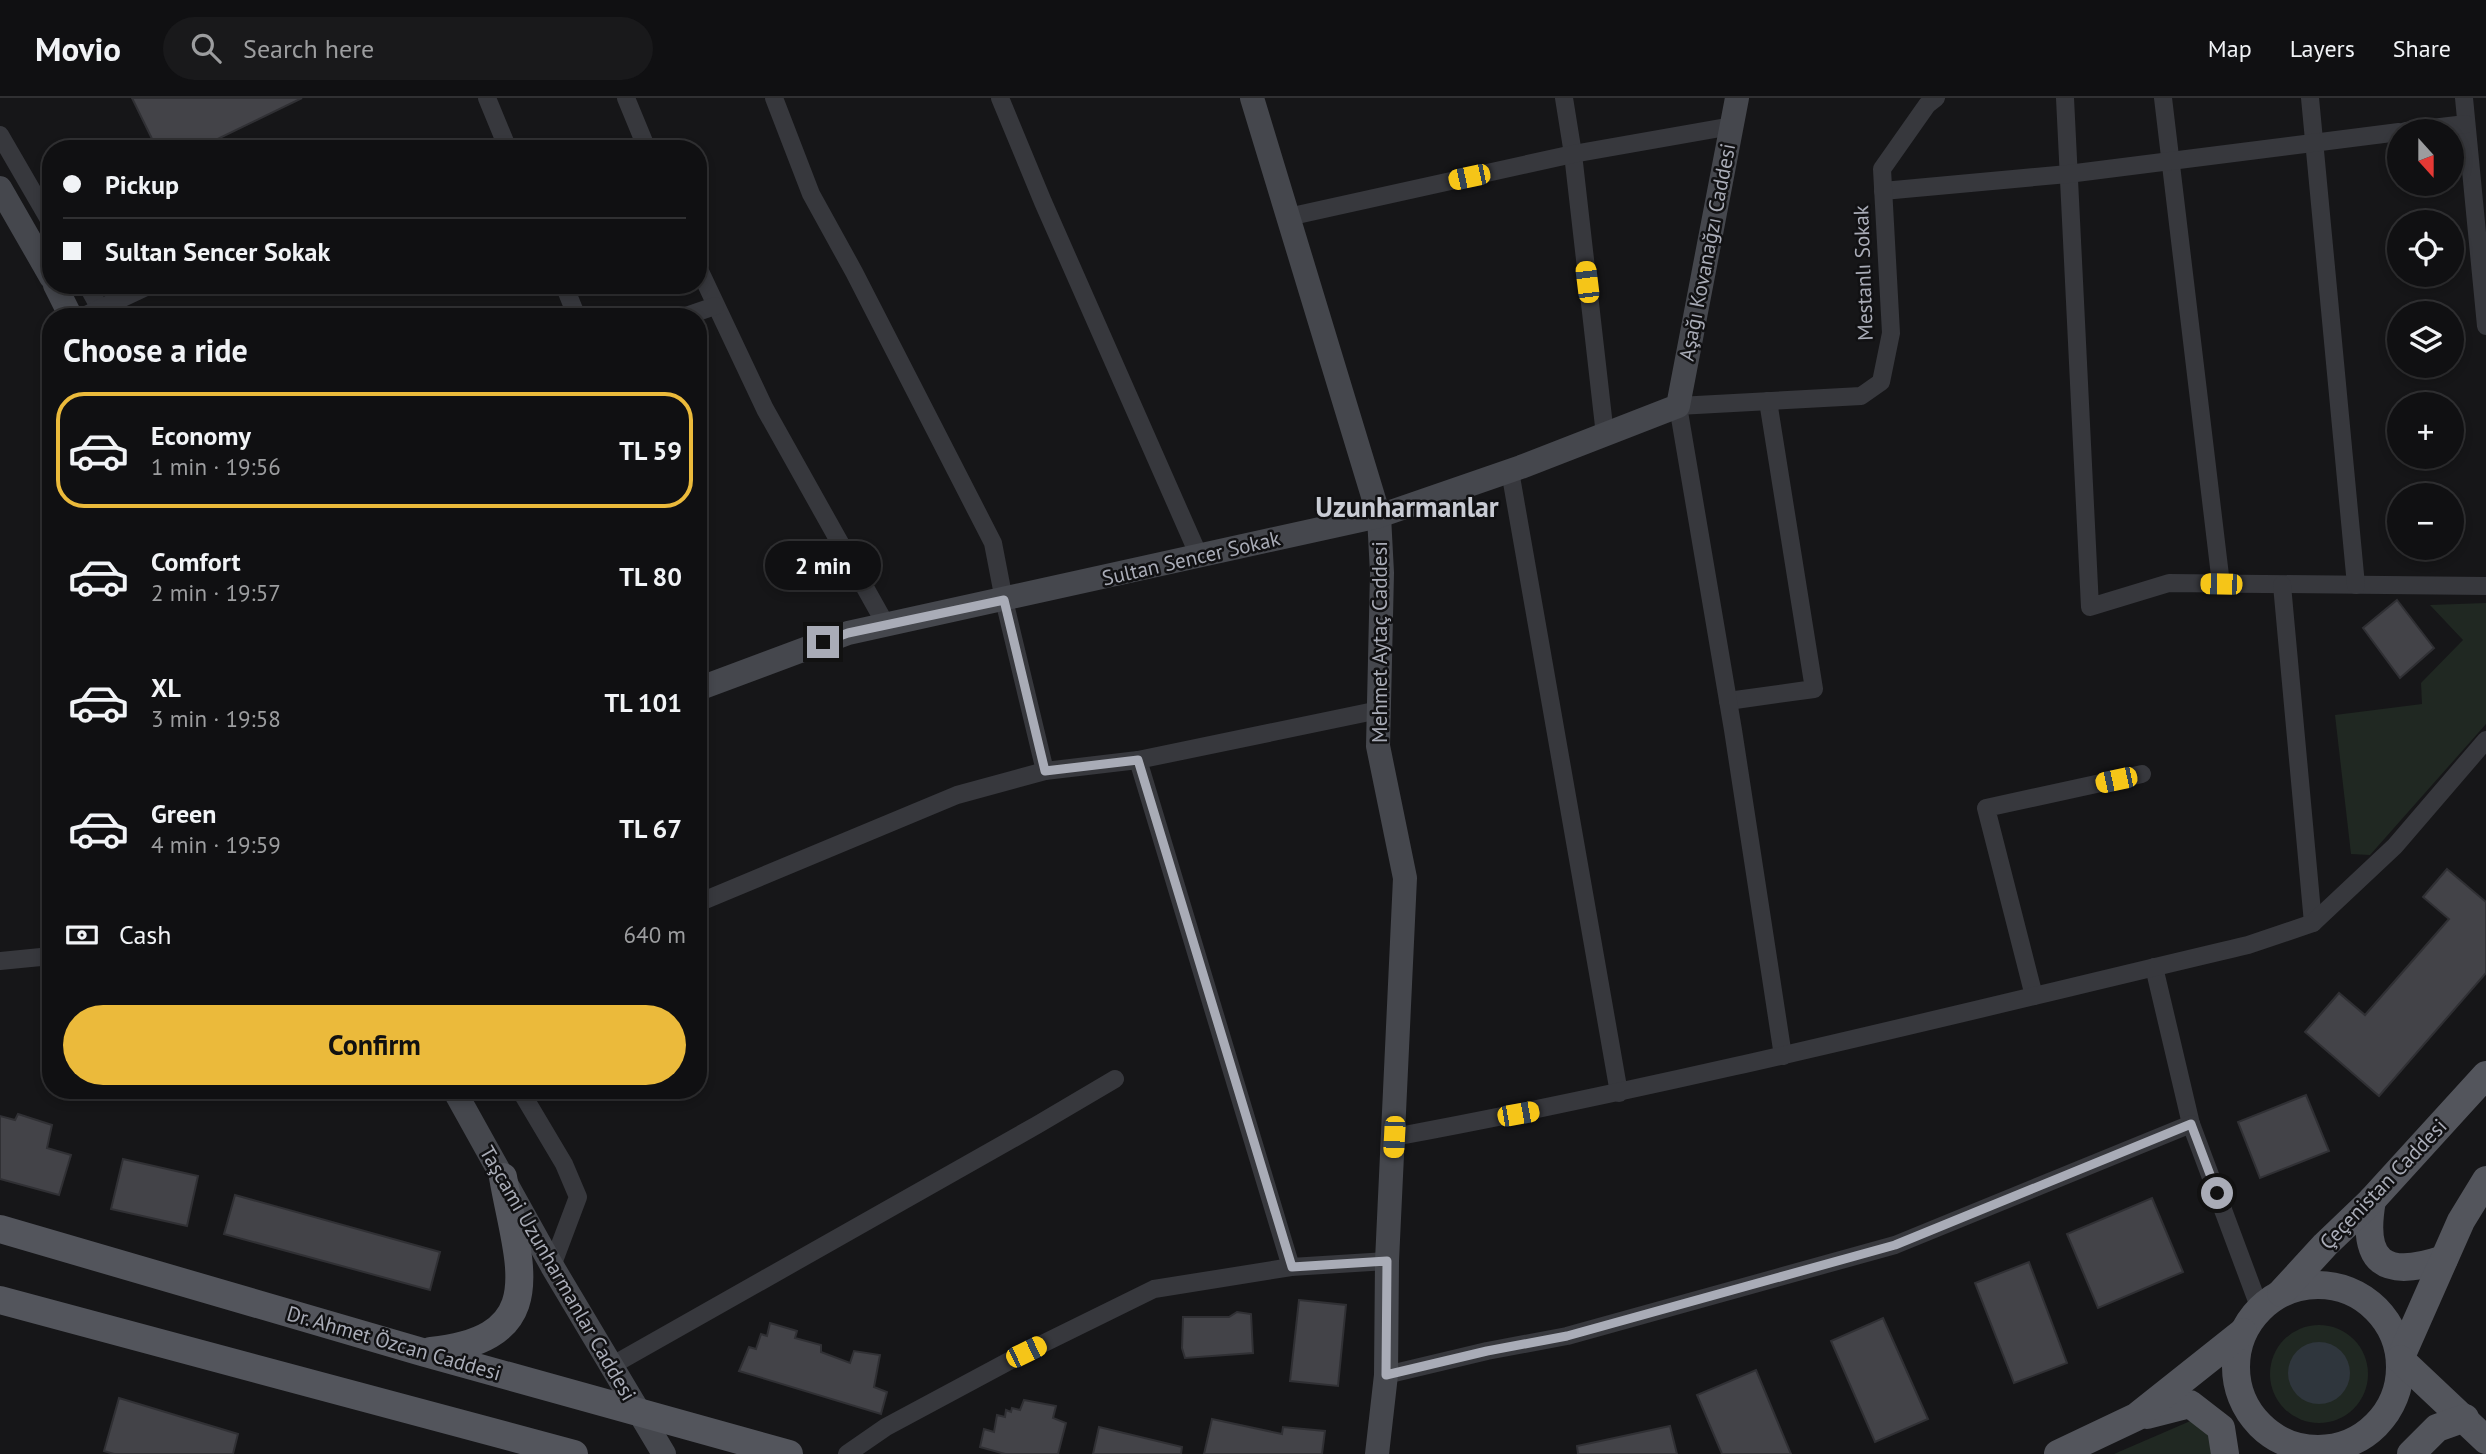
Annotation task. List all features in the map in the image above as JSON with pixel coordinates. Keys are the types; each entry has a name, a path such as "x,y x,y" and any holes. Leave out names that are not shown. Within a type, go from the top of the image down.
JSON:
{"main road":[{"name":"Çeçenistan Caddesi","path":"2270,1301 2372,1200 2486,1075"},
{"path":"422,1352 474,1343 491,1334 514,1311 519,1297 520,1277 503,1177"},
{"path":"2400,1359 2460,1221 2485,1184"},
{"path":"2372,1200 2368,1230 2370,1244 2377,1257 2386,1265 2412,1268 2444,1259"},
{"name":"Dr. Ahmet Özcan Caddesi","path":"0,1229 422,1352 789,1454"},
{"path":"2136,1417 2244,1332 2270,1301 2306,1285 2333,1286 2358,1294 2379,1311 2393,1333 2400,1359 2399,1385 2389,1409 2372,1430 2325,1452 2295,1446 2269,1433 2250,1413 2238,1387 2236,1359 2244,1332"},
{"path":"0,1300 574,1454"},
{"path":"2400,1359 2486,1440"},
{"path":"2058,1454 2136,1417 2190,1404 2221,1428 2225,1454"},
{"path":"2410,1454 2437,1428 2465,1418"}],"street":[{"path":"487,98 504,140"},
{"path":"626,98 644,140"},
{"path":"774,98 811,194 993,543 1045,771"},
{"path":"1000,98 1199,556"},
{"name":"Mehmet Aytaç Caddesi","path":"1252,98 1379,516 1382,573 1378,746 1405,878 1387,1261 1386,1375 1377,1454"},
{"path":"1564,98 1573,154 1605,435"},
{"name":"Aşağı Kovanağzı Caddesi","path":"1678,406 1737,98"},
{"name":"Mestanlı Sokak","path":"1678,406 1860,396 1881,383 1891,333 1882,169 1927,105 1936,98"},
{"path":"2065,98 2090,607 2169,583 2486,586"},
{"path":"2163,98 2221,584"},
{"path":"2310,98 2356,585"},
{"path":"2464,98 2466,124 2479,171 2486,317"},
{"path":"1288,217 1573,154 1732,125"},
{"path":"1882,191 2068,174 2387,133"},
{"path":"0,135 42,207"},
{"path":"0,188 42,261"},
{"path":"707,288 765,409 886,625"},
{"path":"109,308 134,294"},
{"path":"707,309 715,306"},
{"path":"1728,701 1814,689 1768,401"},
{"path":"1678,406 1728,701 1783,1056"},
{"name":"Sultan Sencer Sokak","path":"707,686 848,633 1379,516 1510,471 1678,406"},
{"path":"1510,471 1619,1093"},
{"path":"2282,585 2313,923"},
{"path":"707,899 957,795 1045,771 1138,760 1379,710"},
{"path":"1394,1137 1542,1110 1783,1056 2248,945 2313,923 2395,846 2486,740"},
{"path":"1138,760 1292,1267"},
{"path":"2034,996 1986,808 2142,774"},
{"path":"0,961 42,957"},
{"path":"2154,967 2191,1124 2270,1301"},
{"path":"611,1366 1115,1079"},
{"name":"Taşcami Uzunharmanlar Caddesi","path":"459,1099 552,1266 664,1454"},
{"path":"525,1099 564,1164 578,1197 552,1266"},
{"path":"1386,1375 1487,1351 1567,1336 1895,1245 2191,1124"},
{"path":"847,1454 886,1427 1026,1352 1154,1289 1292,1267 1387,1261"}],"shaded area":[{"path":"2486,603 2486,724 2370,855 2351,854 2335,715 2422,704 2421,683 2463,640 2430,605"},
{"path":"2319,1325 2338,1329 2353,1340 2364,1355 2368,1374 2364,1393 2353,1408 2338,1419 2319,1423 2300,1419 2285,1408 2274,1393 2270,1374 2274,1355 2285,1340 2300,1329"},
{"path":"2319,1342 2341,1351 2350,1373 2341,1395 2319,1404 2297,1395 2288,1373 2297,1351"},
{"path":"2195,1419 2214,1443 2214,1454 2114,1454"}],"building":[{"path":"132,98 302,98 216,140 153,140"},
{"path":"2397,600 2434,648 2400,678 2363,628"},
{"path":"2447,869 2486,902 2486,973 2379,1096 2305,1032 2339,993 2365,1015 2449,919 2423,897"},
{"path":"2306,1095 2329,1151 2260,1178 2238,1122"},
{"path":"18,1114 52,1125 47,1148 71,1155 59,1195 0,1179 0,1116 15,1120"},
{"path":"123,1159 198,1176 187,1226 111,1209"},
{"path":"235,1195 440,1252 430,1290 224,1234"},
{"path":"2152,1198 2183,1272 2098,1308 2067,1234"},
{"path":"2029,1262 2067,1363 2014,1383 1975,1283"},
{"path":"1299,1300 1346,1305 1338,1386 1290,1381"},
{"path":"1237,1312 1251,1314 1253,1353 1185,1358 1182,1348 1183,1317 1229,1317"},
{"path":"1883,1318 1928,1419 1875,1442 1831,1341"},
{"path":"770,1323 797,1331 795,1338 821,1345 821,1352 850,1363 854,1351 880,1355 874,1387 887,1392 881,1414 739,1371 749,1347 756,1349 761,1334 767,1336"},
{"path":"1756,1370 1791,1454 1722,1454 1697,1395"},
{"path":"119,1398 238,1434 233,1454 114,1454 104,1451"},
{"path":"1024,1400 1056,1406 1053,1418 1066,1423 1058,1454 1005,1454 980,1447 984,1429 994,1432 997,1415 1005,1417 1006,1410 1011,1412 1012,1408 1020,1410"},
{"path":"1212,1419 1282,1434 1283,1427 1325,1431 1322,1454 1204,1454"},
{"path":"1670,1426 1677,1454 1578,1454 1577,1446"},
{"path":"1099,1427 1182,1447 1181,1454 1093,1454"}],"district":[{"name":"Uzunharmanlar","path":"1407,506"}],"route":[{"path":"823,642 848,633 1004,600 1045,771 1138,760 1292,1267 1387,1261 1386,1375 1487,1351 1567,1336 1895,1245 2191,1124 2217,1193"}]}
